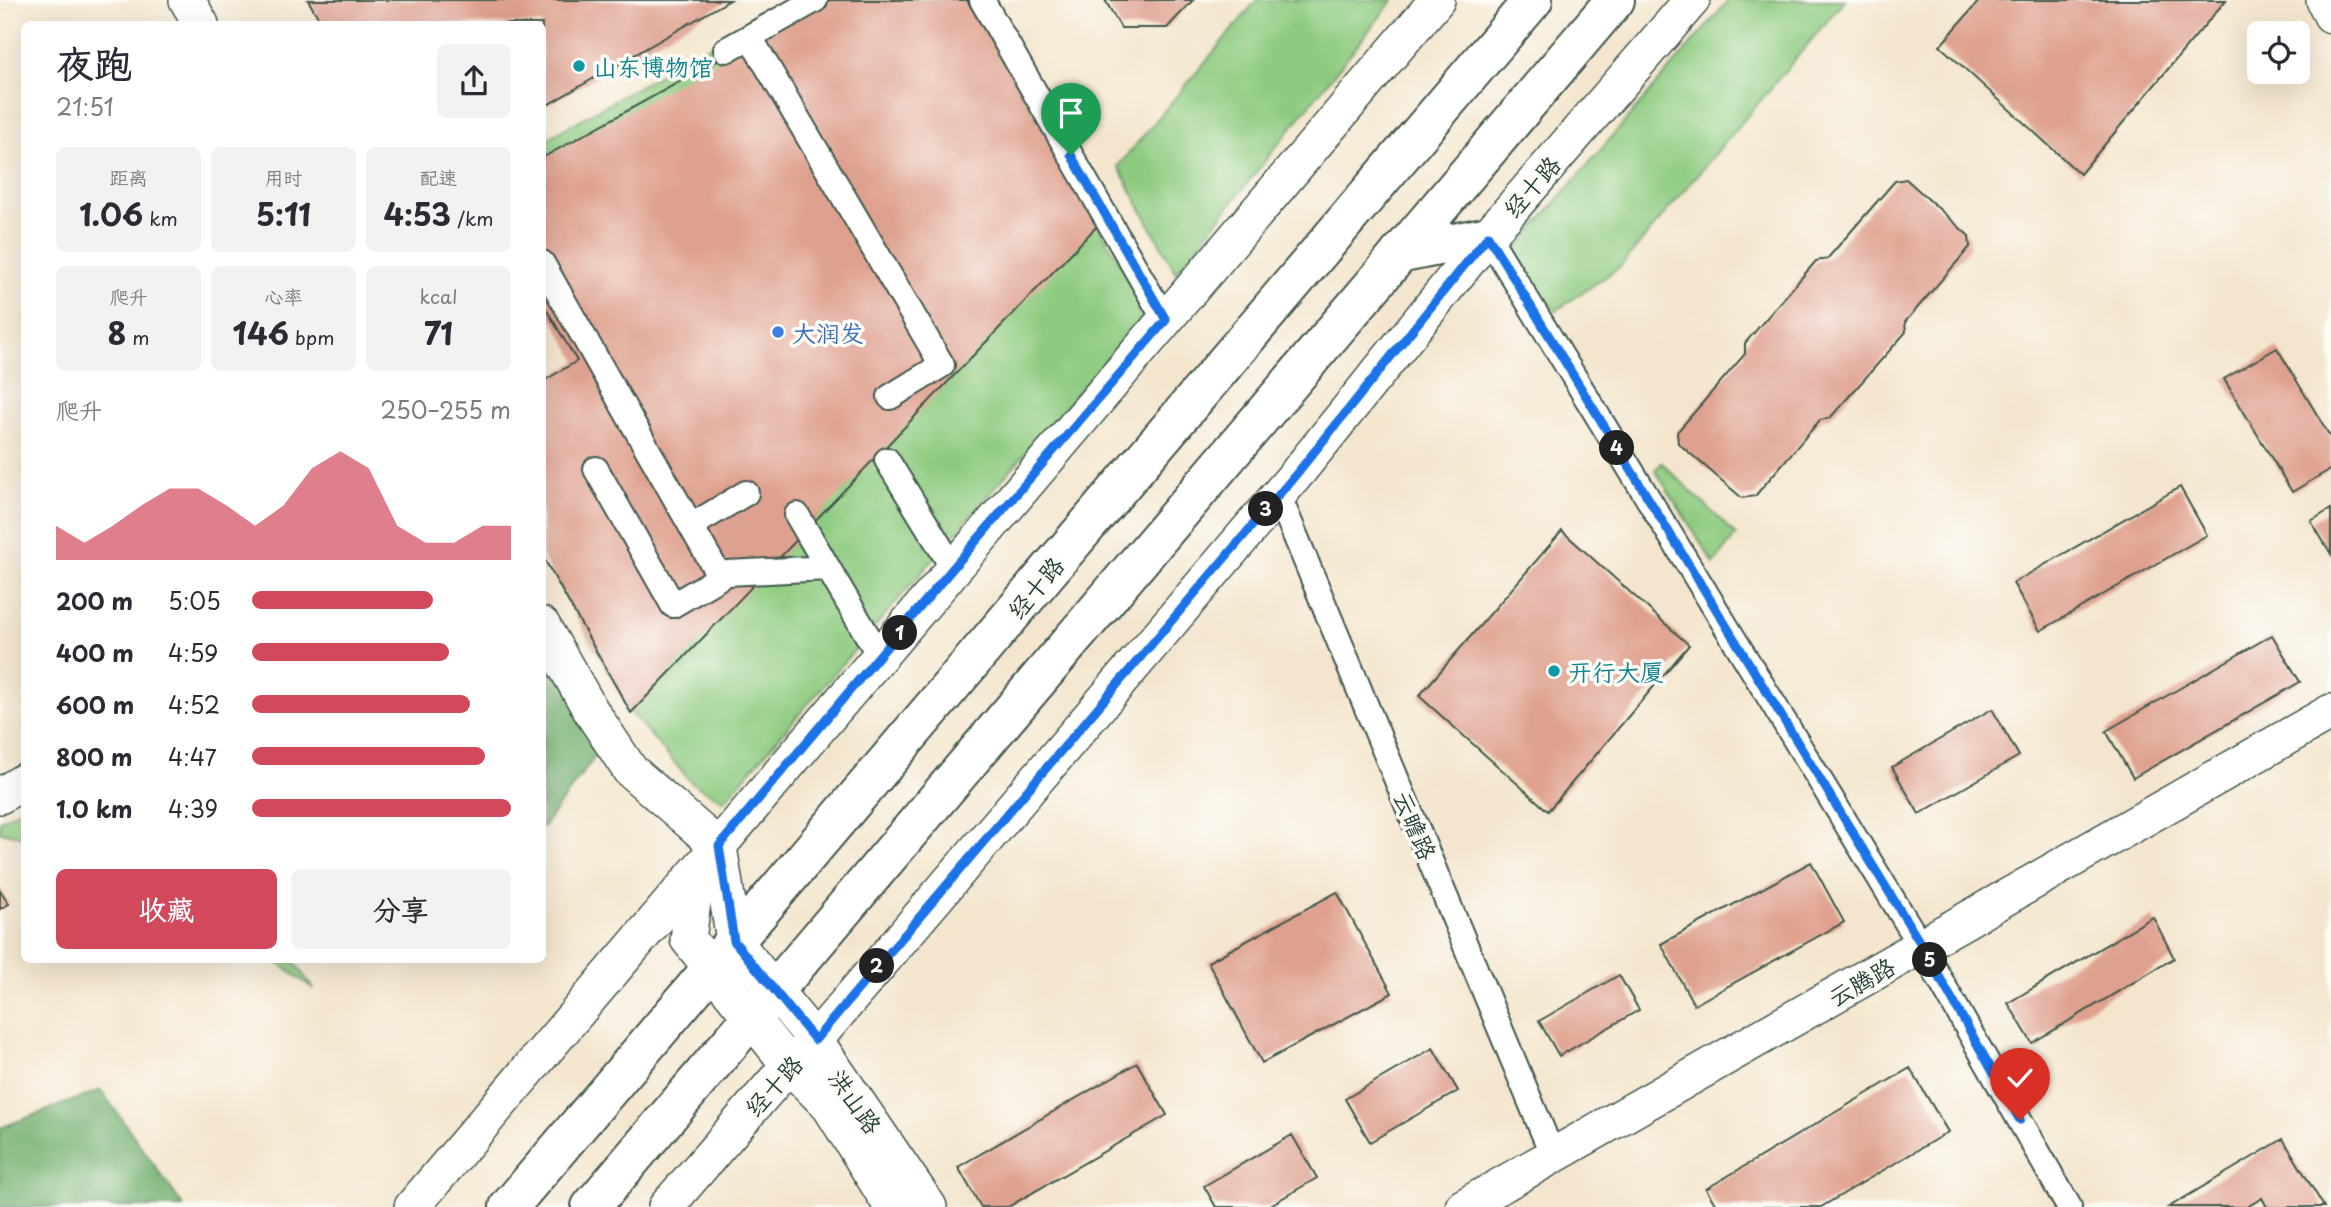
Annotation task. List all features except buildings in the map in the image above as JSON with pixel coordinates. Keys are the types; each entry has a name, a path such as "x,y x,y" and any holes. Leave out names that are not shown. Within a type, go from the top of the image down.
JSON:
{"highway":[{"name":"经十路","path":"509,1207 1533,0"},
{"path":"591,1207 1615,0"},
{"path":"1399,254 1488,236"}],"main road":[{"path":"187,0 199,21"},
{"path":"412,1207 1437,0"},
{"name":"经十路","path":"666,1207 789,1065 815,1040 1278,494 1488,236 1692,0"},
{"path":"2324,0 2331,15"},
{"path":"546,632 591,710 631,770 719,846 723,955"},
{"name":"云腾路","path":"1463,1207 2331,712"},
{"path":"0,796 21,783"},
{"name":"洪山路","path":"697,873 688,939 723,955 763,1004 815,1040 929,1207"},
{"name":"洪山路","path":"763,1004 789,1065 830,1107 892,1207"}],"street":[{"path":"726,50 815,0"},
{"path":"982,0 1166,320"},
{"path":"750,37 942,365 890,397"},
{"path":"1488,236 1922,946 2069,1207"},
{"path":"546,270 720,577"},
{"path":"887,460 953,568"},
{"path":"596,469 673,605 727,573 828,568"},
{"path":"691,526 746,493"},
{"name":"云瞻路","path":"1278,494 1553,1156"},
{"path":"797,515 880,657"}],"green space":[{"name":"大润发","path":"790,0 967,0 1148,311 724,801 692,783 631,713 546,560 546,552 645,441 546,264 546,139"},
{"path":"1257,0 1393,0 1176,273 1118,166"},
{"path":"1729,0 1845,0 1620,267 1555,311 1513,252"},
{"path":"1662,463 1736,535 1714,564 1655,470"},
{"path":"546,651 603,746 546,823"},
{"path":"21,809 21,836 0,832 0,821"},
{"path":"278,963 295,963 314,989"},
{"path":"101,1090 184,1207 0,1207 0,1128"}],"place":[{"name":"山东博物馆","path":"579,66"},
{"name":"大润发","path":"778,332"},
{"name":"开行大厦","path":"1554,671"}],"route":[{"path":"1071,155 1166,320 719,846 734,941 815,1040 1298,472 1488,236 1922,946 2020,1120"}]}
